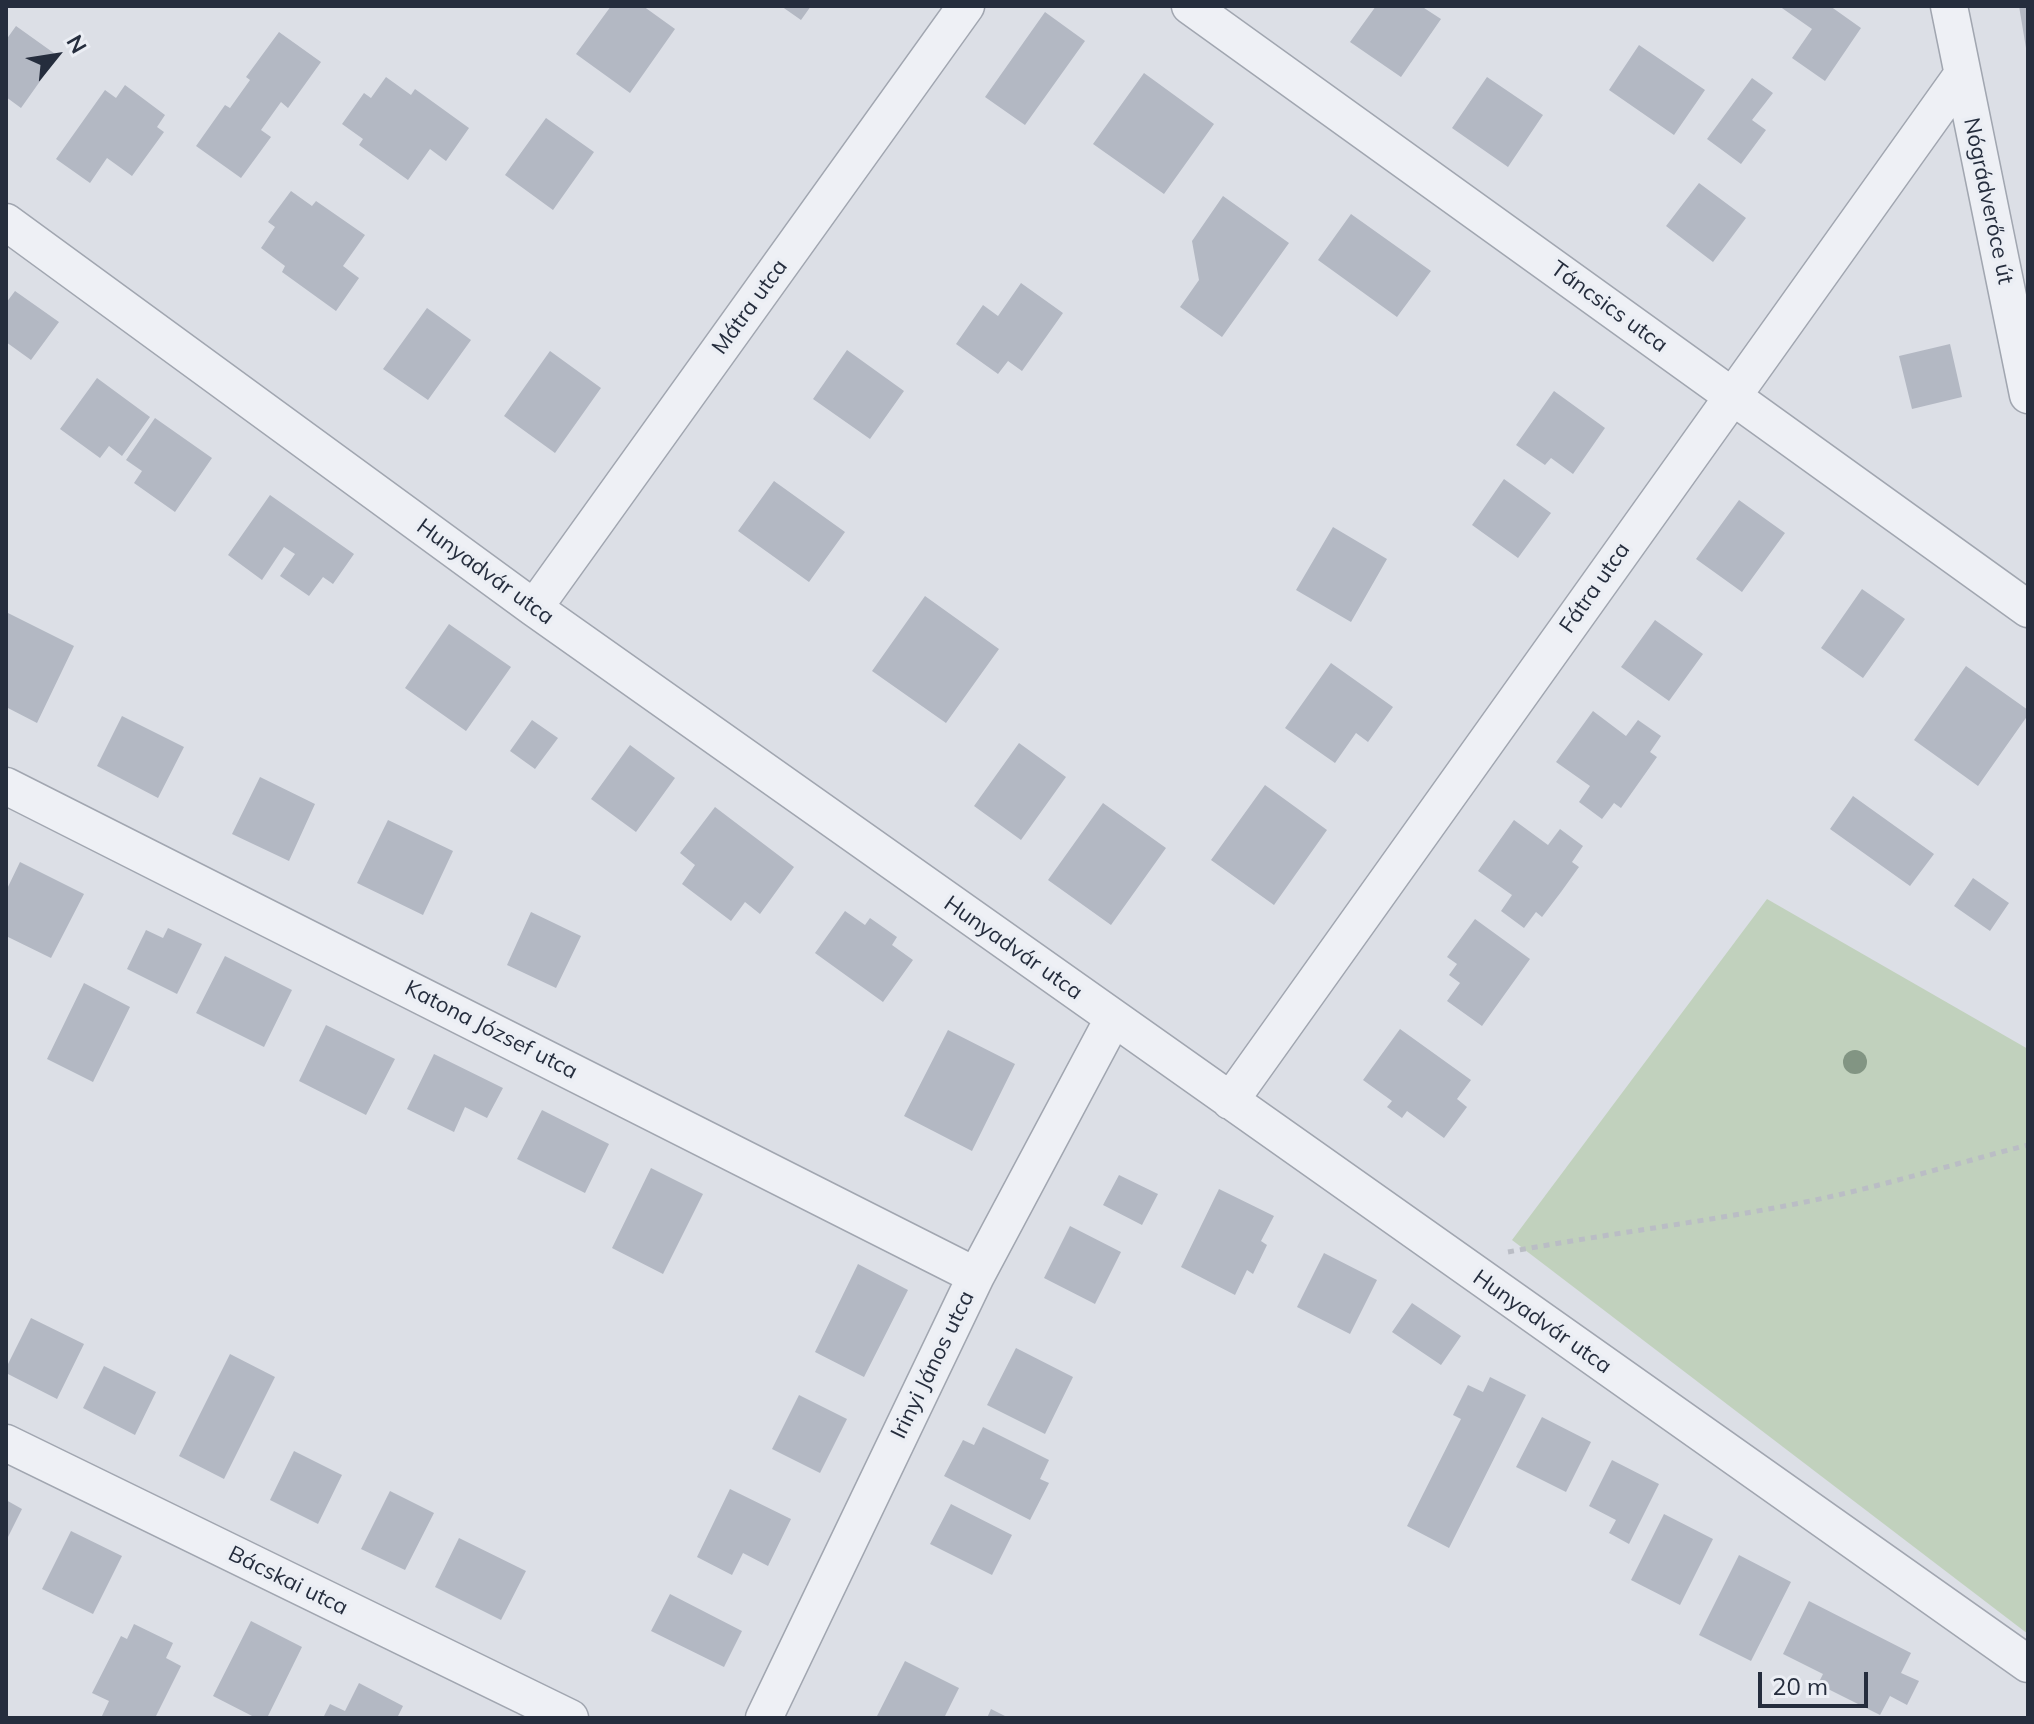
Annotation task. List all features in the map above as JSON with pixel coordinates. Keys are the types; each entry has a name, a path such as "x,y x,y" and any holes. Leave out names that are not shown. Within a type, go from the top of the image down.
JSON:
{"street":[{"name":"Mátra utca","path":"534,608 966,6"},
{"name":"Táncsics utca","path":"1190,6 2028,609"},
{"name":"Nógrádverőce út","path":"1949,6 2028,395"},
{"name":"Fátra utca","path":"1230,1101 1962,75"},
{"name":"Hunyadvár utca","path":"6,222 534,608 2028,1664"},
{"name":"Katona József utca","path":"6,786 976,1276"},
{"name":"Irinyi János utca","path":"764,1718 976,1276 1113,1019"},
{"name":"Bácskai utca","path":"6,1443 570,1718"}],"path":[{"path":"1463,1267 1503,1253 1689,1224 1819,1199 2028,1145"}],"green space":[{"path":"1767,899 2028,1049 2028,1634 1512,1240"}],"building":[{"path":"611,6 643,6 675,29 630,93 576,54"},
{"path":"781,6 811,6 801,20"},
{"path":"1376,6 1421,6 1441,19 1401,77 1350,42"},
{"path":"1779,6 1830,6 1861,28 1825,81 1792,58 1812,29"},
{"path":"2019,6 2028,6 2028,48 2026,48"},
{"path":"1045,12 1085,41 1025,125 985,97"},
{"path":"16,26 58,56 21,108 6,97 6,40"},
{"path":"279,32 321,62 288,108 281,102 261,130 271,137 241,178 196,146 225,105 230,108 250,80 246,77"},
{"path":"1639,45 1705,90 1674,135 1609,90"},
{"path":"1144,73 1214,124 1164,194 1093,144"},
{"path":"386,77 411,95 415,89 469,128 446,161 430,149 408,180 359,145 363,139 342,124 364,93 371,98"},
{"path":"1487,77 1543,115 1508,167 1452,128"},
{"path":"1752,78 1773,93 1752,120 1766,130 1741,164 1707,139"},
{"path":"125,85 165,115 157,127 164,132 132,176 107,158 90,183 56,159 105,90 116,98"},
{"path":"546,118 594,152 553,210 505,175"},
{"path":"1699,183 1746,218 1713,262 1666,226"},
{"path":"291,191 312,206 316,201 365,235 343,266 359,278 336,311 282,272 285,266 261,248 275,227 268,222"},
{"path":"1223,196 1289,243 1222,337 1180,307 1199,280 1192,241"},
{"path":"1351,214 1431,271 1397,317 1318,260"},
{"path":"1021,283 1063,313 1022,371 1008,361 998,374 956,344 983,305 998,316"},
{"path":"15,291 59,322 31,360 6,342 6,303"},
{"path":"427,308 471,340 428,400 383,369"},
{"path":"1950,344 1962,397 1912,409 1899,356"},
{"path":"847,350 904,391 870,439 813,399"},
{"path":"550,351 601,388 555,453 504,416"},
{"path":"97,378 150,417 122,456 109,446 100,458 60,429"},
{"path":"1554,391 1605,428 1573,474 1551,458 1545,465 1516,445"},
{"path":"155,418 212,458 175,512 134,483 142,471 126,460"},
{"path":"1504,479 1551,513 1518,558 1472,525"},
{"path":"774,481 845,532 809,582 738,531"},
{"path":"270,495 354,554 333,584 323,577 309,596 280,576 295,554 284,547 262,580 228,555"},
{"path":"1739,500 1785,533 1742,592 1696,559"},
{"path":"1333,527 1387,559 1351,622 1296,590"},
{"path":"1862,589 1905,619 1863,678 1821,648"},
{"path":"925,596 999,649 946,723 872,671"},
{"path":"6,612 74,646 37,723 6,707"},
{"path":"1655,620 1703,654 1669,701 1621,667"},
{"path":"449,624 511,667 466,731 405,688"},
{"path":"1331,663 1393,707 1368,742 1356,733 1335,763 1285,728"},
{"path":"1966,666 2028,710 2028,715 1978,786 1914,740"},
{"path":"1593,711 1626,736 1638,720 1661,736 1650,752 1657,757 1621,808 1614,803 1602,819 1579,802 1590,786 1556,762"},
{"path":"122,716 184,747 158,798 97,766"},
{"path":"532,720 558,738 535,769 510,751"},
{"path":"1019,743 1066,777 1021,840 974,806"},
{"path":"630,745 675,778 636,832 591,799"},
{"path":"260,777 315,804 289,861 232,834"},
{"path":"1265,785 1327,830 1274,905 1211,860"},
{"path":"1853,796 1934,854 1910,886 1830,829"},
{"path":"1103,803 1166,848 1111,925 1048,880"},
{"path":"715,807 794,867 760,914 745,902 731,921 682,884 695,865 680,853"},
{"path":"388,820 453,851 423,915 357,883"},
{"path":"1514,820 1548,845 1560,829 1583,846 1572,862 1579,867 1542,917 1536,912 1524,928 1501,911 1512,895 1478,871"},
{"path":"20,862 84,894 51,958 6,936 6,891"},
{"path":"1973,878 2009,903 1990,931 1954,906"},
{"path":"845,911 865,925 870,918 897,937 892,945 913,960 883,1002 815,953"},
{"path":"531,912 581,936 556,988 507,965"},
{"path":"1475,919 1530,959 1482,1026 1447,1001 1460,983 1449,975 1457,964 1447,957"},
{"path":"168,928 202,944 177,994 127,969 146,930 163,938"},
{"path":"225,956 292,990 264,1047 196,1013"},
{"path":"84,983 130,1007 93,1082 47,1059"},
{"path":"326,1025 395,1059 366,1115 299,1081"},
{"path":"1400,1029 1471,1080 1457,1099 1467,1107 1444,1138 1407,1111 1402,1118 1387,1107 1392,1101 1363,1080"},
{"path":"948,1030 1015,1064 972,1151 904,1116"},
{"path":"434,1054 503,1088 487,1118 465,1107 454,1132 407,1109"},
{"path":"542,1110 609,1144 585,1193 517,1159"},
{"path":"651,1168 703,1194 663,1274 612,1248"},
{"path":"1119,1175 1158,1194 1142,1225 1103,1205"},
{"path":"1219,1189 1274,1216 1261,1241 1267,1245 1253,1274 1247,1270 1235,1295 1181,1267"},
{"path":"1070,1226 1121,1252 1095,1304 1044,1278"},
{"path":"1324,1253 1377,1280 1350,1334 1297,1307"},
{"path":"858,1264 908,1290 864,1377 815,1352"},
{"path":"1412,1303 1461,1336 1441,1365 1392,1332"},
{"path":"31,1318 84,1344 57,1399 6,1373"},
{"path":"1016,1348 1073,1377 1045,1434 987,1405"},
{"path":"230,1354 275,1377 224,1479 179,1456"},
{"path":"104,1366 156,1392 135,1435 83,1408"},
{"path":"1490,1377 1526,1395 1449,1548 1407,1526 1461,1419 1453,1415 1468,1385 1483,1392"},
{"path":"799,1395 847,1419 820,1473 772,1449"},
{"path":"1542,1417 1591,1442 1566,1492 1516,1467"},
{"path":"983,1427 1049,1460 1040,1479 1049,1483 1030,1520 944,1476 963,1440 974,1445"},
{"path":"294,1451 342,1475 318,1524 270,1500"},
{"path":"1612,1460 1659,1484 1629,1544 1609,1533 1616,1520 1589,1506"},
{"path":"730,1489 791,1519 768,1566 743,1553 732,1575 697,1557"},
{"path":"390,1491 434,1513 405,1570 361,1549"},
{"path":"6,1500 22,1509 6,1541"},
{"path":"951,1504 1012,1535 992,1575 930,1544"},
{"path":"1664,1514 1713,1539 1680,1605 1631,1580"},
{"path":"71,1531 122,1556 93,1614 42,1589"},
{"path":"459,1538 526,1571 501,1620 435,1587"},
{"path":"1739,1555 1791,1582 1751,1661 1699,1635"},
{"path":"670,1594 742,1631 724,1667 651,1631"},
{"path":"1809,1601 1911,1653 1901,1673 1919,1681 1907,1705 1890,1696 1880,1715 1818,1684 1823,1674 1783,1654"},
{"path":"251,1621 302,1647 267,1718 256,1718 213,1696"},
{"path":"134,1624 173,1643 166,1658 181,1666 155,1718 101,1718 109,1701 92,1693 121,1636 127,1639"},
{"path":"905,1661 959,1688 944,1718 876,1718"},
{"path":"359,1683 403,1706 397,1718 323,1718 330,1704 345,1711"},
{"path":"991,1709 1009,1718 987,1718"}]}
